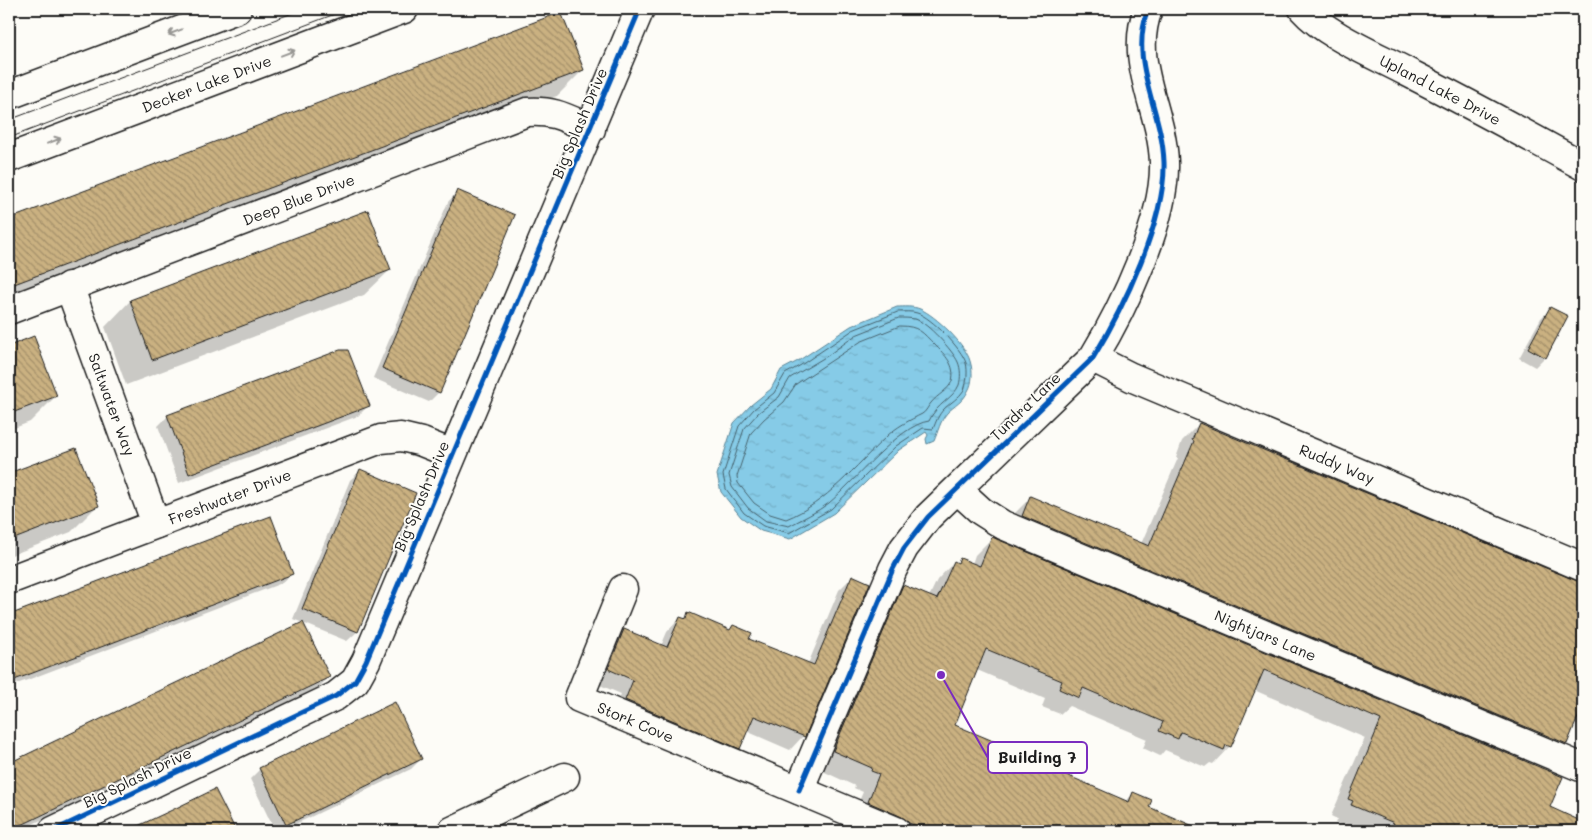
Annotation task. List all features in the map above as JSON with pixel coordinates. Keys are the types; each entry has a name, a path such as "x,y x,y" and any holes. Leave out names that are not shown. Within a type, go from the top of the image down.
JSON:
{"street":[{"path":"9,95 237,9"},
{"name":"Decker Lake Drive","path":"9,158 404,9"},
{"name":"Big Splash Drive","path":"53,831 336,696 355,681 366,661 640,9"},
{"name":"Tundra Lane","path":"799,790 893,569 904,548 928,517 1093,358 1106,337 1130,287 1159,210 1163,187 1164,161 1160,131 1142,59 1141,44 1144,20 1148,9"},
{"name":"Upland Lake Drive","path":"1303,9 1312,19 1348,41 1583,166"},
{"name":"Deep Blue Drive","path":"9,310 527,112 543,111 562,116 591,128"},
{"name":"Saltwater Way","path":"69,286 156,524"},
{"name":"Ruddy Way","path":"1093,358 1131,377 1583,567"},
{"name":"Freshwater Drive","path":"9,580 381,439 401,437 422,442 452,454"},
{"name":"Nightjars Lane","path":"958,490 981,511 1003,524 1583,768"},
{"name":"Stork Cove","path":"623,589 579,698 799,790"},
{"path":"452,831 565,777"},
{"path":"799,790 896,831"}],"water":[{"path":"897,307 914,307 926,312 949,331 963,347 970,361 972,372 971,384 966,395 947,413 934,441 927,444 926,439 928,435 926,432 899,450 834,513 790,539 761,531 741,517 721,492 717,475 734,423 751,405 771,389 781,370 851,326"}],"building":[{"path":"561,12 584,70 9,286 9,219"},
{"path":"457,190 515,215 440,393 382,368"},
{"path":"368,210 391,270 152,360 130,300"},
{"path":"1550,307 1568,316 1546,358 1528,348"},
{"path":"34,336 57,396 9,414 9,346"},
{"path":"340,350 348,350 370,406 189,474 167,415"},
{"path":"1199,423 1583,582 1583,705 1567,744 1022,516 1030,496 1149,546 1194,441 1192,440"},
{"path":"76,448 99,506 9,541 9,473"},
{"path":"360,469 416,493 358,632 302,609"},
{"path":"271,516 293,574 9,682 9,615"},
{"path":"992,537 1563,777 1550,807 1583,822 1583,831 1390,831 1394,823 1351,805 1353,801 1348,799 1381,720 1264,670 1231,747 1226,745 1224,750 1181,732 1178,739 1159,731 1163,722 1083,688 1079,698 1059,689 1062,681 986,649 955,725 1029,756 1033,749 1053,757 1048,767 1129,802 1133,792 1152,800 1149,807 1205,831 929,831 909,823 902,817 868,802 879,774 871,771 872,768 833,751 903,585 937,599 954,561 958,563 960,558 980,566"},
{"path":"852,575 870,583 805,737 754,716 740,749 625,700 633,680 608,669 624,629 667,647 680,617 686,619 688,612 730,630 733,625 752,633 749,639 814,665"},
{"path":"303,622 330,677 9,831 9,763"},
{"path":"395,702 422,759 286,825 259,768"},
{"path":"215,789 236,831 127,831 170,811"}],"tram line":[{"path":"9,120 303,9"},
{"path":"9,138 348,9"}],"cycle path":[{"path":"53,831 336,696 355,681 366,661 640,9"},
{"path":"799,790 893,569 904,548 928,517 1093,358 1129,289 1150,236 1163,185 1164,162 1162,142 1148,86 1142,48 1143,29 1148,9"}],"place":[{"name":"Building 7","path":"941,675"}]}
